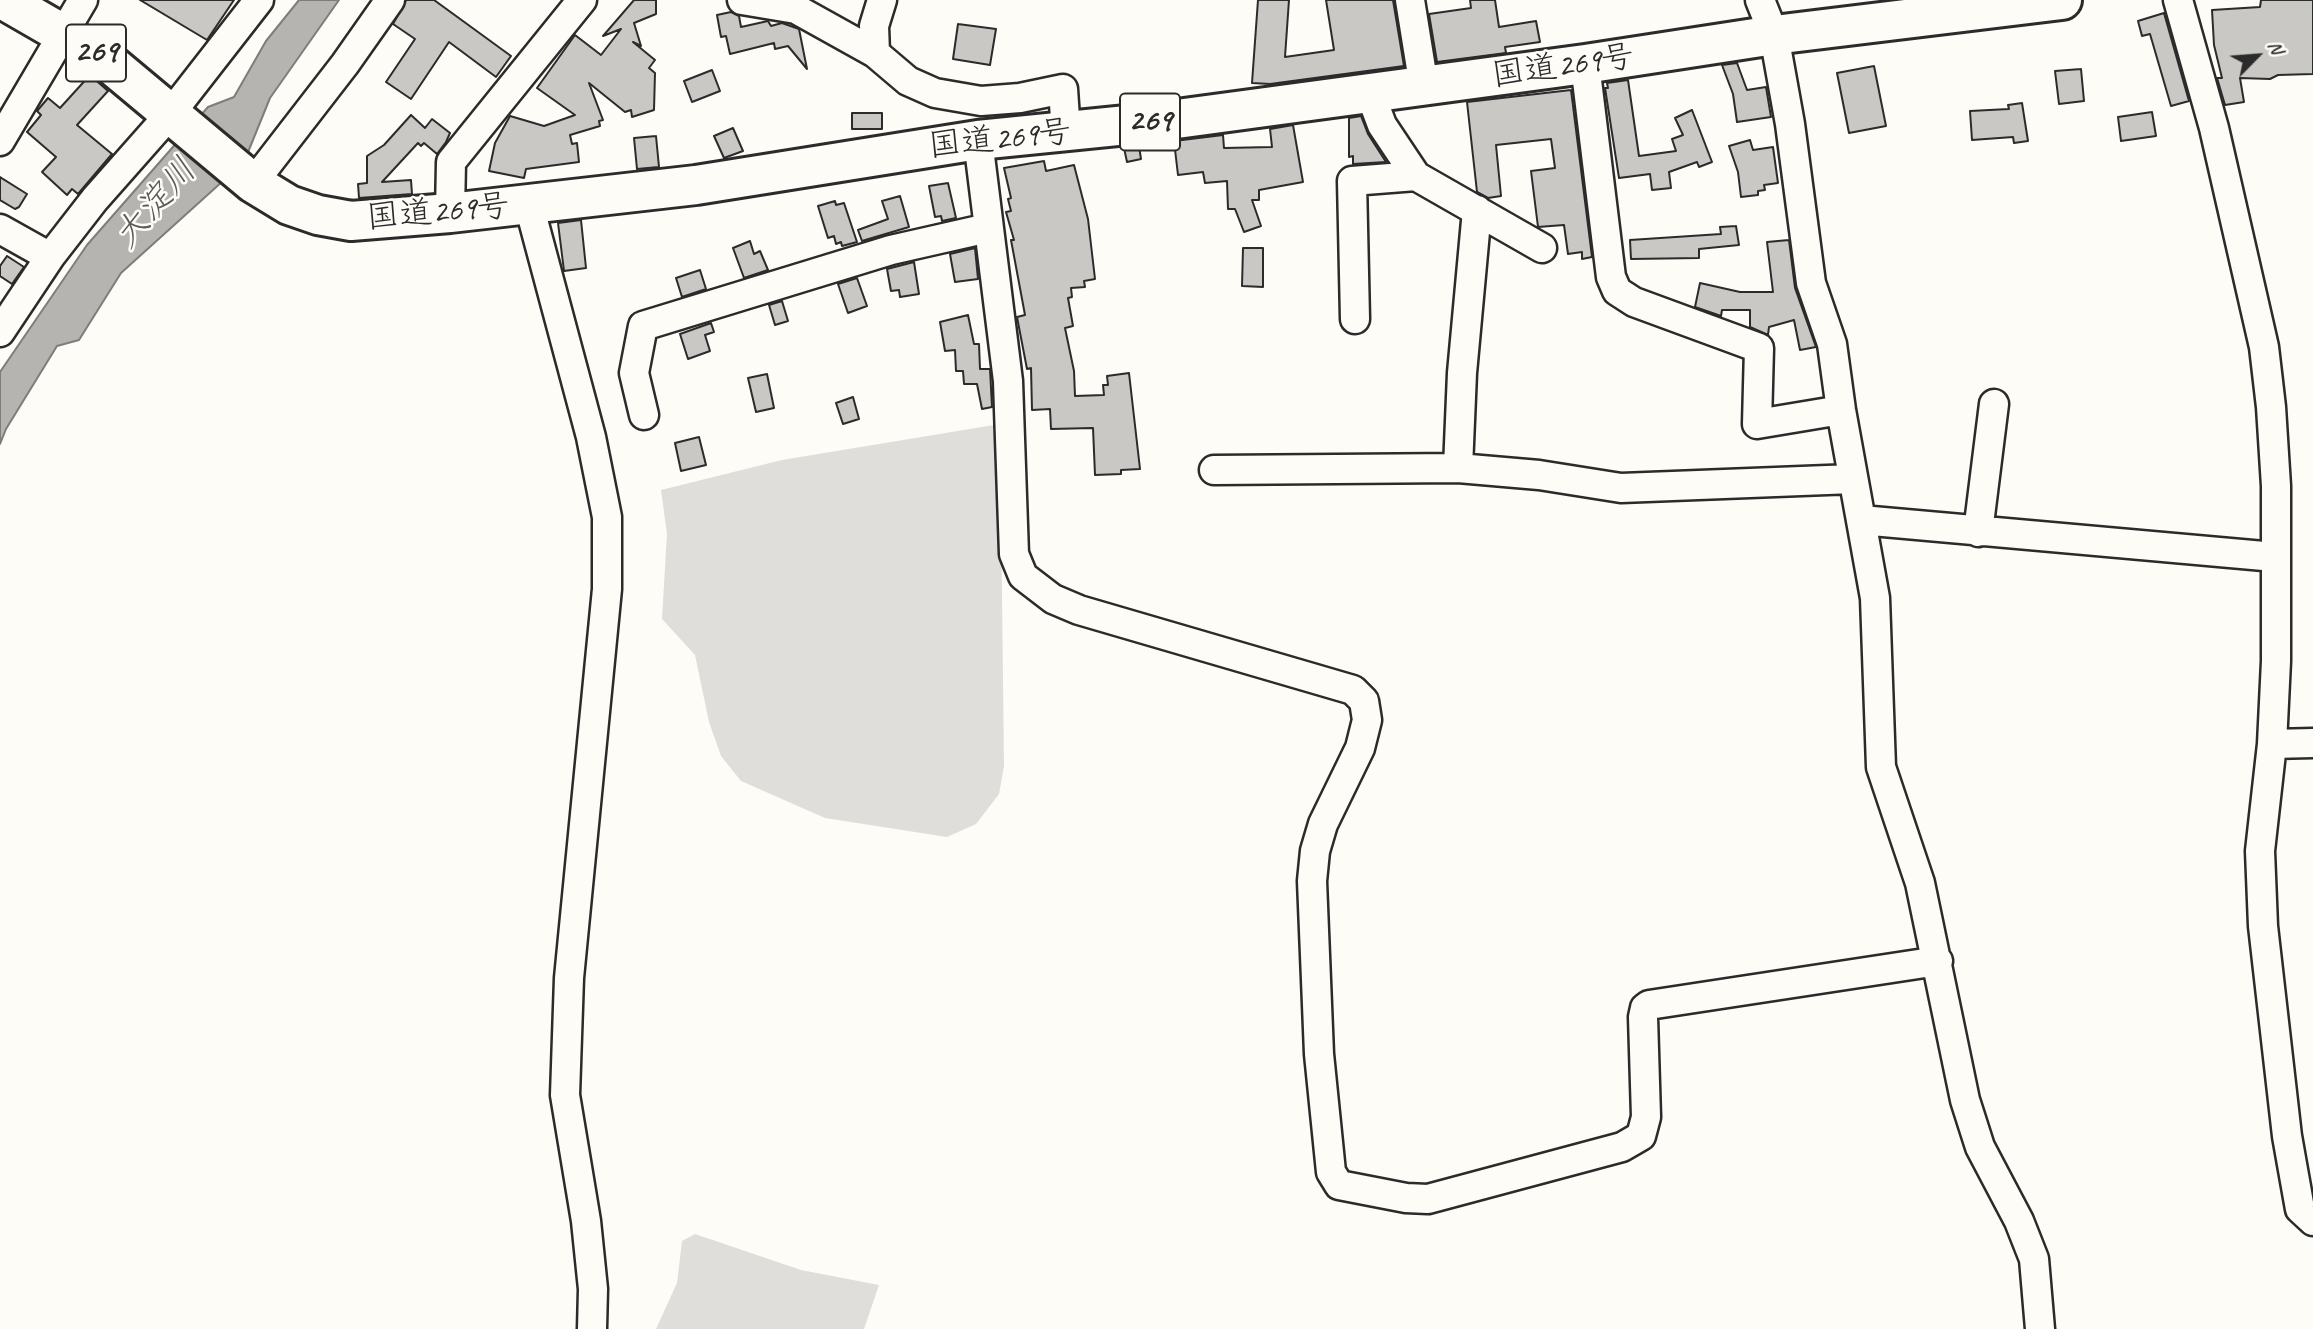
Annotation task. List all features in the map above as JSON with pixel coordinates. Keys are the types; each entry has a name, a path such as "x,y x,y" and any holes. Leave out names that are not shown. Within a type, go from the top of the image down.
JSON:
{"highway":[{"name":"国道269号","path":"4,0 101,56 250,180 289,205 318,215 351,221 528,205 696,185 978,140 1066,133 1424,87 1773,35 2062,0"}],"street":[{"path":"0,141 65,35 83,0"},
{"path":"0,332 50,257 95,199 175,116 259,0"},
{"path":"250,180 345,64 390,0"},
{"path":"450,213 451,162 582,0"},
{"path":"743,0 796,9 875,53 908,80 935,93 981,102 1020,99 1063,89 1066,133"},
{"path":"875,53 874,26 882,0"},
{"path":"1410,0 1424,87"},
{"path":"1760,0 1773,35 1790,124 1811,283 1832,344 1841,410 1875,598 1881,766 1920,883 1965,1100 1976,1136 2019,1221 2034,1259 2040,1329"},
{"path":"2178,0 2214,128 2264,347 2276,486 2272,744 2260,851 2263,926 2287,1136 2300,1209 2313,1221"},
{"path":"1585,65 1611,277 1617,291 1634,302 1759,348 1757,424 1841,410"},
{"path":"1370,93 1382,125 1416,176 1542,248"},
{"path":"978,140 1008,381 1014,554 1023,576 1053,598 1079,610 1353,690 1364,701 1367,720 1360,748 1323,824 1315,851 1312,881 1319,1054 1331,1172 1339,1185 1406,1198 1428,1199 1622,1147 1641,1136 1646,1117 1643,1017 1645,1008 1649,1005 1938,961"},
{"path":"1355,319 1352,181 1416,176"},
{"path":"528,205 591,437 607,517 607,589 566,1027 565,1095 586,1221 593,1289 592,1329"},
{"path":"1458,468 1462,373 1477,210"},
{"path":"644,415 634,373 643,326 891,250 988,228"},
{"path":"0,229 50,257"},
{"path":"1978,532 1994,404"},
{"path":"1214,470 1458,468 1539,475 1621,488 1853,479"},
{"path":"1861,520 2275,557"},
{"path":"2272,744 2313,743"}],"shaded area":[{"path":"1000,424 1004,766 999,794 976,824 947,837 825,818 741,781 721,756 709,722 695,655 662,619 667,534 661,490 782,460"},
{"path":"695,1234 801,1270 879,1285 864,1329 656,1329 677,1283 682,1241"}],"water":[{"name":"大淀川","path":"299,0 339,0 270,98 244,162 121,273 79,340 57,346 6,429 0,444 0,372 87,245 208,107 234,97 266,41"}],"building":[{"path":"140,0 234,0 207,40"},
{"path":"406,0 434,0 511,56 496,77 449,42 411,99 386,82 415,39 393,24"},
{"path":"634,0 656,0 656,14 634,23 641,46 633,42 655,60 649,68 655,73 654,110 632,117 631,110 625,112 589,83 603,120 599,121 600,126 570,135 572,144 577,143 579,162 526,169 524,178 489,171 495,143 510,116 544,126 575,115 537,88 575,35 601,55 621,29 603,36"},
{"path":"1258,0 1289,0 1285,57 1334,50 1326,0 1393,0 1404,66 1270,84 1252,83"},
{"path":"1470,0 1495,0 1499,27 1536,21 1540,42 1505,47 1506,53 1437,62 1429,14 1471,8"},
{"path":"2261,0 2313,0 2313,74 2278,75 2270,79 2240,78 2244,102 2225,105 2217,78 2222,78 2214,45 2212,10 2260,7"},
{"path":"731,12 739,16 741,27 768,21 771,26 782,23 799,29 807,69 788,46 775,49 774,43 730,54 726,36 721,37 717,15"},
{"path":"2164,13 2189,101 2171,106 2150,34 2142,36 2138,21"},
{"path":"958,24 996,29 990,65 953,59"},
{"path":"1737,63 1747,90 1766,87 1771,117 1737,122 1733,94 1722,65"},
{"path":"1874,66 1886,126 1849,133 1837,73"},
{"path":"2081,69 2084,101 2059,104 2055,71"},
{"path":"712,70 720,91 692,102 684,81"},
{"path":"90,75 108,91 77,125 112,154 78,194 72,189 67,195 42,172 56,157 27,132 41,115 37,111 48,98 60,108"},
{"path":"1628,80 1639,156 1676,151 1672,139 1683,135 1675,118 1692,110 1712,162 1699,167 1697,162 1669,172 1671,188 1652,190 1650,174 1619,178 1605,88 1608,88 1607,83"},
{"path":"1571,90 1592,257 1582,259 1582,252 1568,254 1564,225 1538,227 1531,171 1555,168 1551,139 1496,145 1501,196 1488,198 1477,192 1467,102"},
{"path":"2022,103 2028,141 2014,143 2013,137 1972,140 1970,111 2009,109 2008,105"},
{"path":"2152,112 2156,136 2121,141 2118,117"},
{"path":"852,113 882,113 882,129 852,129"},
{"path":"411,115 425,128 432,119 450,133 446,142 437,154 424,143 421,146 418,143 382,182 411,180 412,194 359,198 358,184 367,183 367,156 384,145"},
{"path":"1361,116 1368,134 1386,162 1353,164 1353,156 1349,157 1349,118"},
{"path":"1293,125 1303,182 1259,190 1259,200 1252,200 1261,226 1244,232 1235,209 1228,209 1227,181 1205,183 1203,172 1178,175 1174,141 1223,135 1224,148 1272,147 1270,129"},
{"path":"733,128 743,151 724,158 714,136"},
{"path":"656,136 659,167 637,169 634,138"},
{"path":"1750,140 1753,150 1773,147 1778,183 1764,185 1765,190 1758,191 1758,195 1741,197 1738,172 1729,146"},
{"path":"1139,146 1141,159 1127,162 1124,148"},
{"path":"1044,161 1046,171 1074,165 1088,219 1095,279 1084,281 1085,287 1071,288 1072,297 1068,298 1073,326 1065,328 1074,371 1075,396 1104,395 1103,385 1108,385 1107,376 1129,373 1140,469 1121,470 1121,474 1095,475 1093,428 1051,429 1050,409 1032,410 1031,368 1027,369 1017,317 1025,315 1011,240 1014,240 1006,212 1011,211 1008,199 1011,198 1004,168"},
{"path":"0,177 27,194 19,207 15,209 0,200"},
{"path":"948,183 956,218 942,221 941,216 935,217 929,186"},
{"path":"900,196 909,227 862,241 858,230 888,219 882,201"},
{"path":"835,201 836,205 844,203 857,242 842,246 841,242 836,244 834,236 828,238 818,206"},
{"path":"581,220 586,268 564,271 558,223"},
{"path":"1736,226 1739,245 1699,249 1699,258 1631,259 1630,240 1721,234 1720,227"},
{"path":"1789,240 1795,288 1816,347 1800,350 1794,320 1769,327 1768,335 1750,327 1750,310 1722,310 1721,316 1695,307 1700,283 1740,292 1773,292 1767,242"},
{"path":"750,241 754,254 760,251 768,270 744,278 733,248"},
{"path":"975,248 978,279 955,282 950,254"},
{"path":"1243,248 1263,248 1263,287 1242,286"},
{"path":"7,256 24,267 12,284 0,276 0,266"},
{"path":"914,262 919,294 900,297 899,290 891,291 887,269"},
{"path":"700,270 706,289 682,297 676,278"},
{"path":"857,278 867,306 848,313 838,284"},
{"path":"782,301 788,321 775,325 769,305"},
{"path":"968,315 974,344 979,344 980,369 990,369 992,407 982,409 977,384 964,384 963,371 956,371 955,350 945,351 940,322"},
{"path":"711,323 714,332 705,335 710,351 688,359 680,334"},
{"path":"767,374 774,408 756,412 748,378"},
{"path":"853,397 859,419 843,424 836,403"},
{"path":"699,437 706,465 681,471 675,443"}]}
